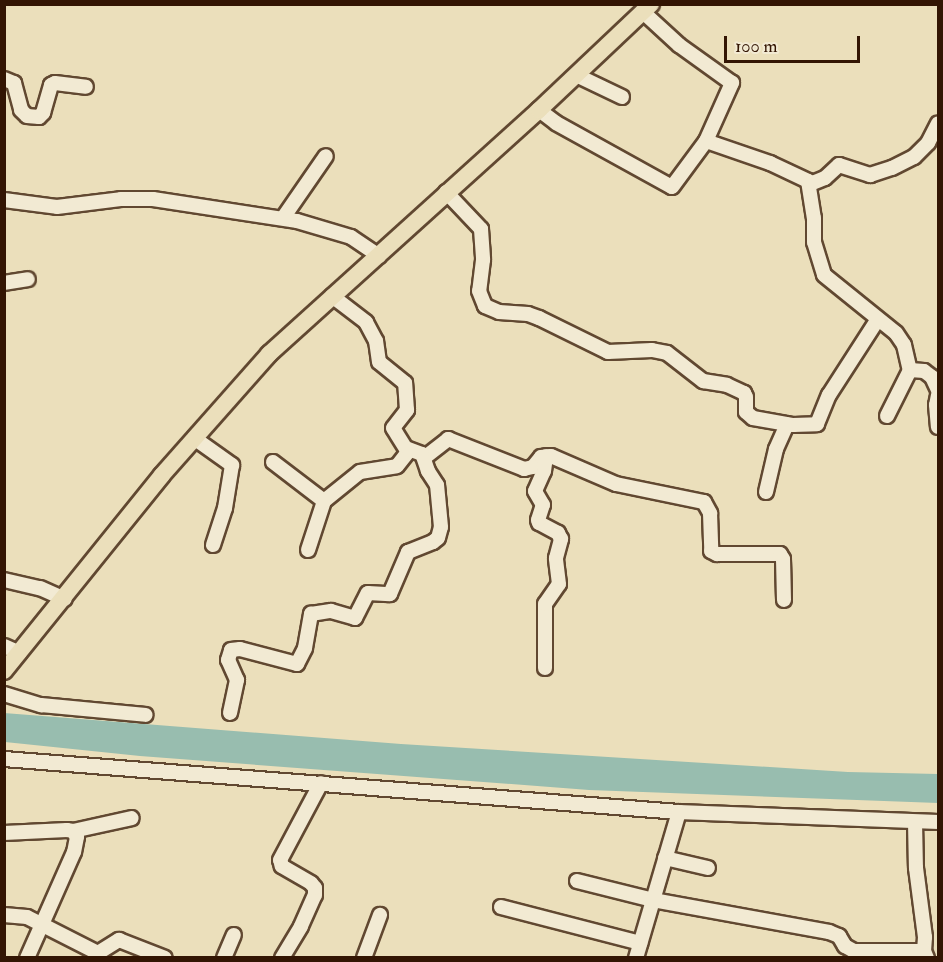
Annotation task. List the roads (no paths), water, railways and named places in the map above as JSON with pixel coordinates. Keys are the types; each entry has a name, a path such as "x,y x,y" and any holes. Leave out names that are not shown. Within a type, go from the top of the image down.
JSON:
{"main road":[{"path":"4,671 194,438 269,354 539,110 647,8"}],"street":[{"path":"539,110 556,123 672,187 706,141 732,83 679,45 647,8"},
{"path":"576,75 622,97"},
{"path":"4,79 14,83 21,110 27,116 39,117 43,113 51,85 55,83 86,87"},
{"path":"810,184 825,178 839,165 870,175 914,158 928,143 939,123"},
{"path":"706,141 791,171 810,184"},
{"path":"283,218 326,156"},
{"path":"810,184 814,242 824,275 902,340 910,370 887,416"},
{"path":"446,192 481,229 483,260 479,291 485,306 500,312 539,318 608,352 652,350 667,353 703,381 727,385 744,393 748,416 787,424 817,424 829,395 878,319"},
{"path":"4,200 57,207 144,198 283,218 351,237 378,256"},
{"path":"4,283 28,279"},
{"path":"230,713 237,680 228,660 231,650 240,649 297,664 305,648 311,614 331,611 355,618 368,593 390,594 408,552 433,542 438,538 441,527 439,490 428,471 424,458 418,451 408,448 393,428 407,410 405,382 379,362 376,341 366,322 332,296"},
{"path":"910,370 924,371 932,377 939,390"},
{"path":"939,395 936,405 939,427"},
{"path":"766,492 776,449 787,424"},
{"path":"194,438 232,465 225,508 213,545"},
{"path":"424,458 448,439 524,469 533,467 537,461 546,456 558,458 616,484 704,502 710,513 711,551 717,554 780,554 783,559 784,600"},
{"path":"308,550 324,501 364,470 397,466 408,448"},
{"path":"545,668 545,604 559,584 556,558 561,539 558,533 539,523 538,520 543,505 535,491 544,471 546,456"},
{"path":"273,462 324,501"},
{"path":"4,580 48,591 65,599"},
{"path":"4,646 20,653"},
{"path":"4,694 41,705 146,715"},
{"path":"4,759 679,812 939,822"},
{"path":"282,957 301,926 315,895 315,888 311,883 282,866 280,860 321,783"},
{"path":"636,957 679,812"},
{"path":"4,833 73,831 132,818"},
{"path":"577,881 653,900 829,932 839,936 845,946 854,951 921,954 925,937 916,868 915,822"},
{"path":"27,957 74,852 77,837 73,831"},
{"path":"666,858 708,868"},
{"path":"501,907 640,943"},
{"path":"4,915 27,917 91,951 104,951 113,943 126,941 165,957"},
{"path":"364,957 380,915"},
{"path":"224,957 234,935"}]}
